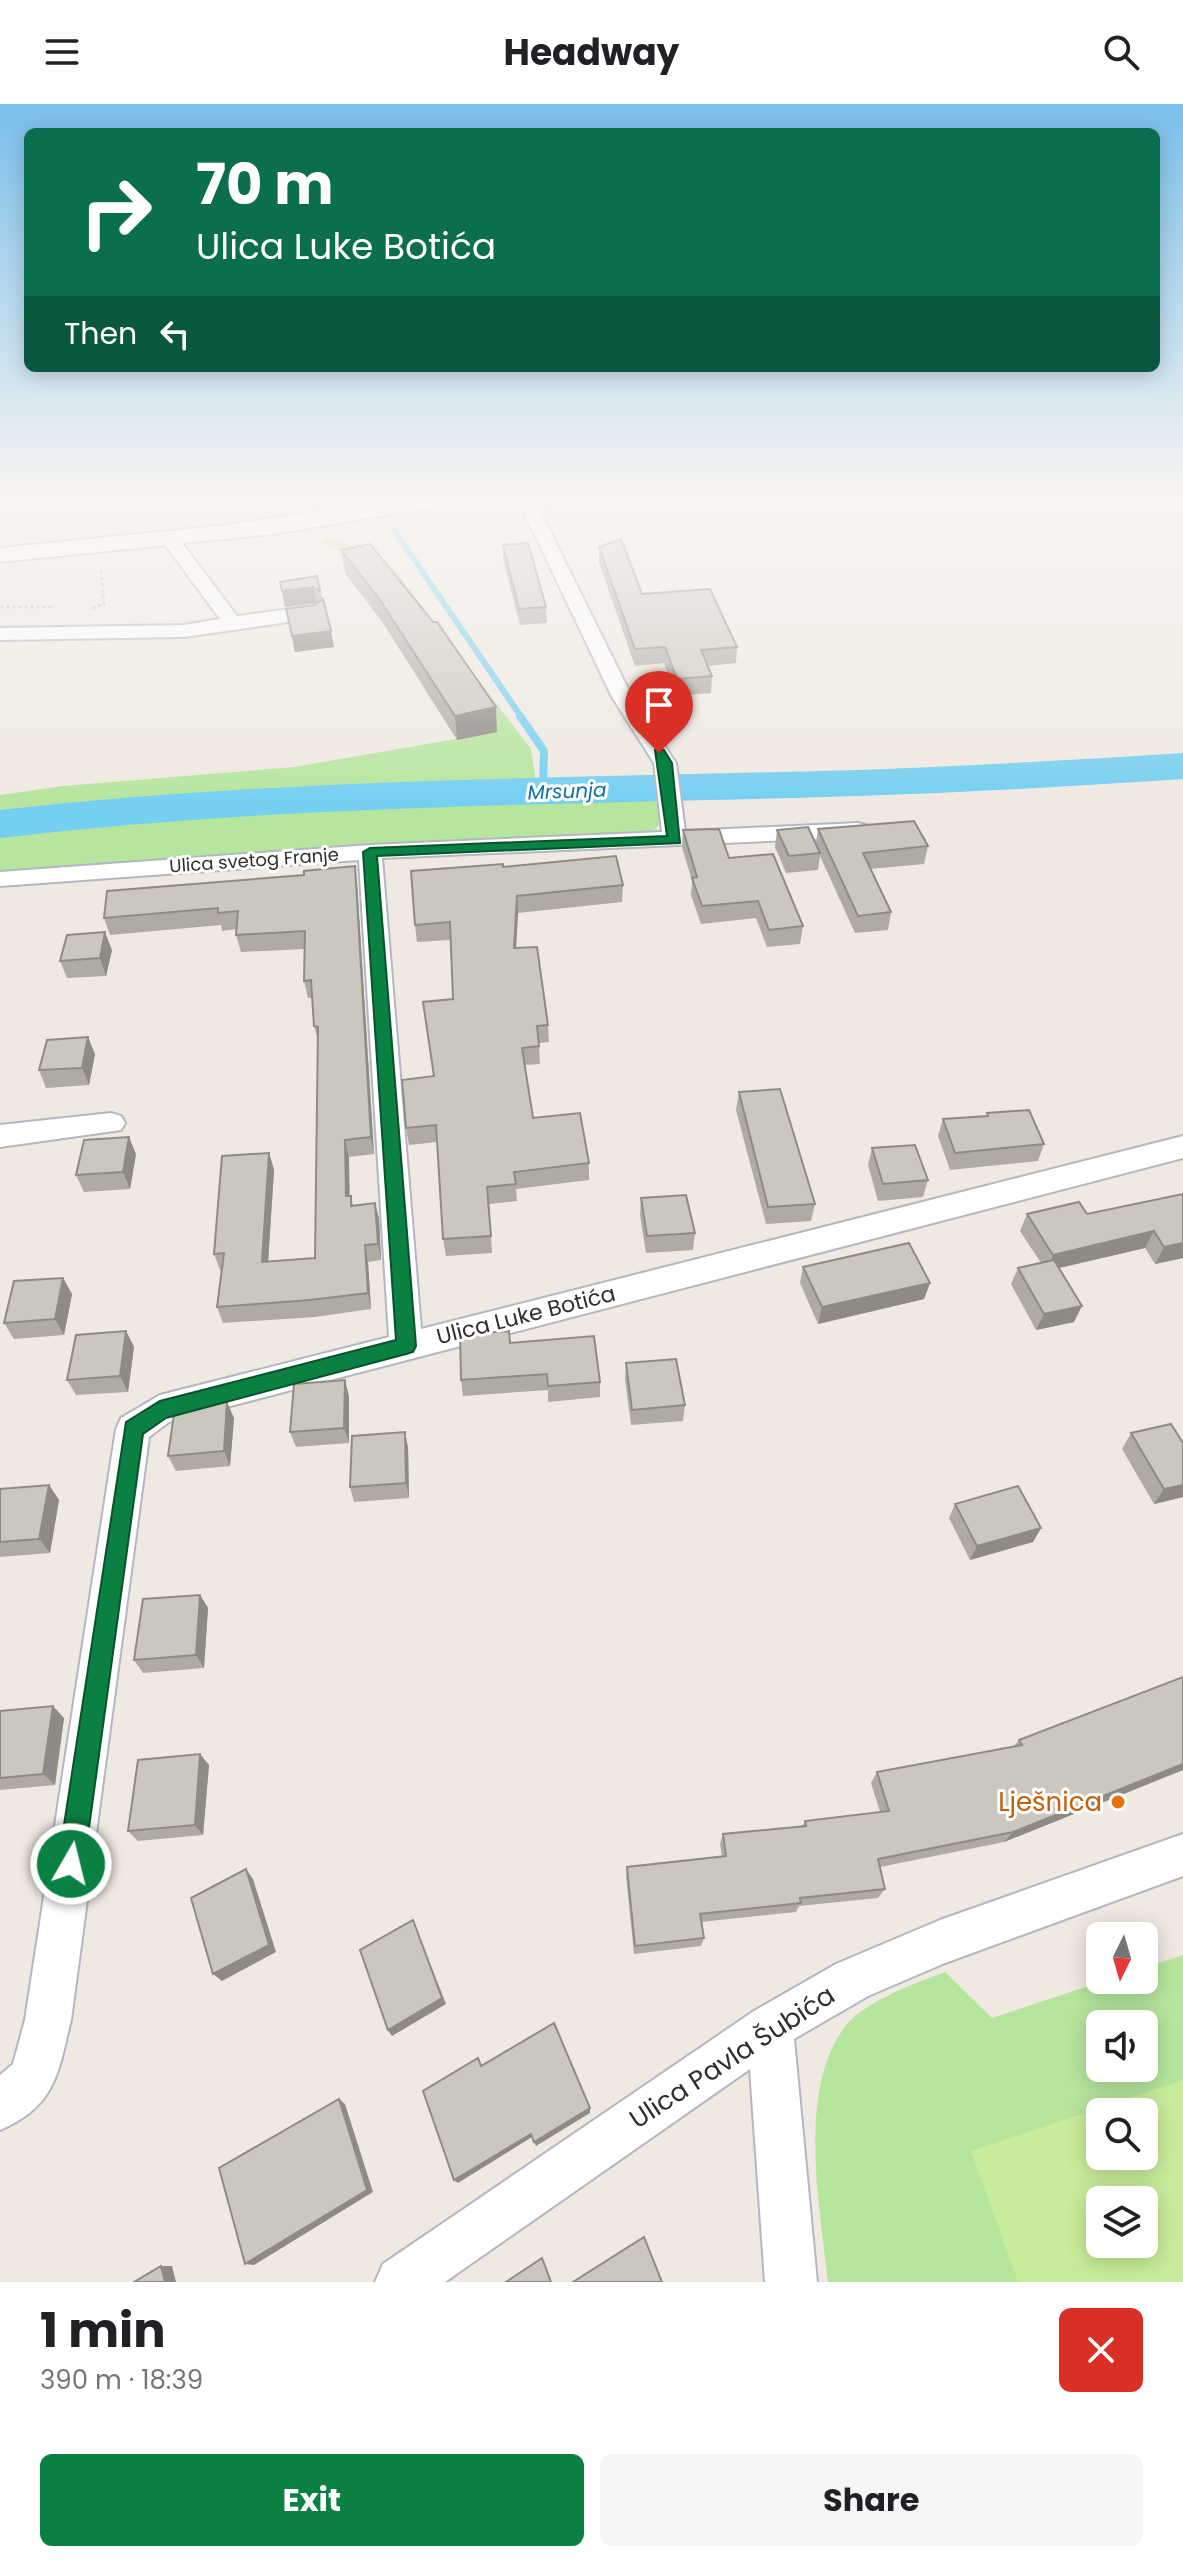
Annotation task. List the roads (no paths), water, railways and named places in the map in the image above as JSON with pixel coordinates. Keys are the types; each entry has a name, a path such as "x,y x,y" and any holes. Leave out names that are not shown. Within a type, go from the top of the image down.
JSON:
{"street":[{"path":"217,602 232,622"},
{"path":"576,602 622,697 665,763 674,830"},
{"path":"0,634 184,631 316,612"},
{"name":"Ulica svetog Franje","path":"0,879 674,830 877,829"},
{"path":"370,852 406,1346"},
{"path":"0,1136 111,1123"},
{"name":"Ulica Luke Botića","path":"0,2106 33,2078 48,2020 133,1429 160,1410 1183,1147"},
{"name":"Ulica Pavla Šubića","path":"401,2282 770,2027 852,1980 940,1942 1183,1855"},
{"path":"770,2027 791,2282"}],"waterway":[{"path":"443,602 522,718"},
{"path":"520,716 544,751 543,790"},
{"name":"Mrsunja","path":"0,824 101,812 305,798 907,781 1183,766"}],"place":[{"name":"Lješnica","path":"1118,1802"}]}
